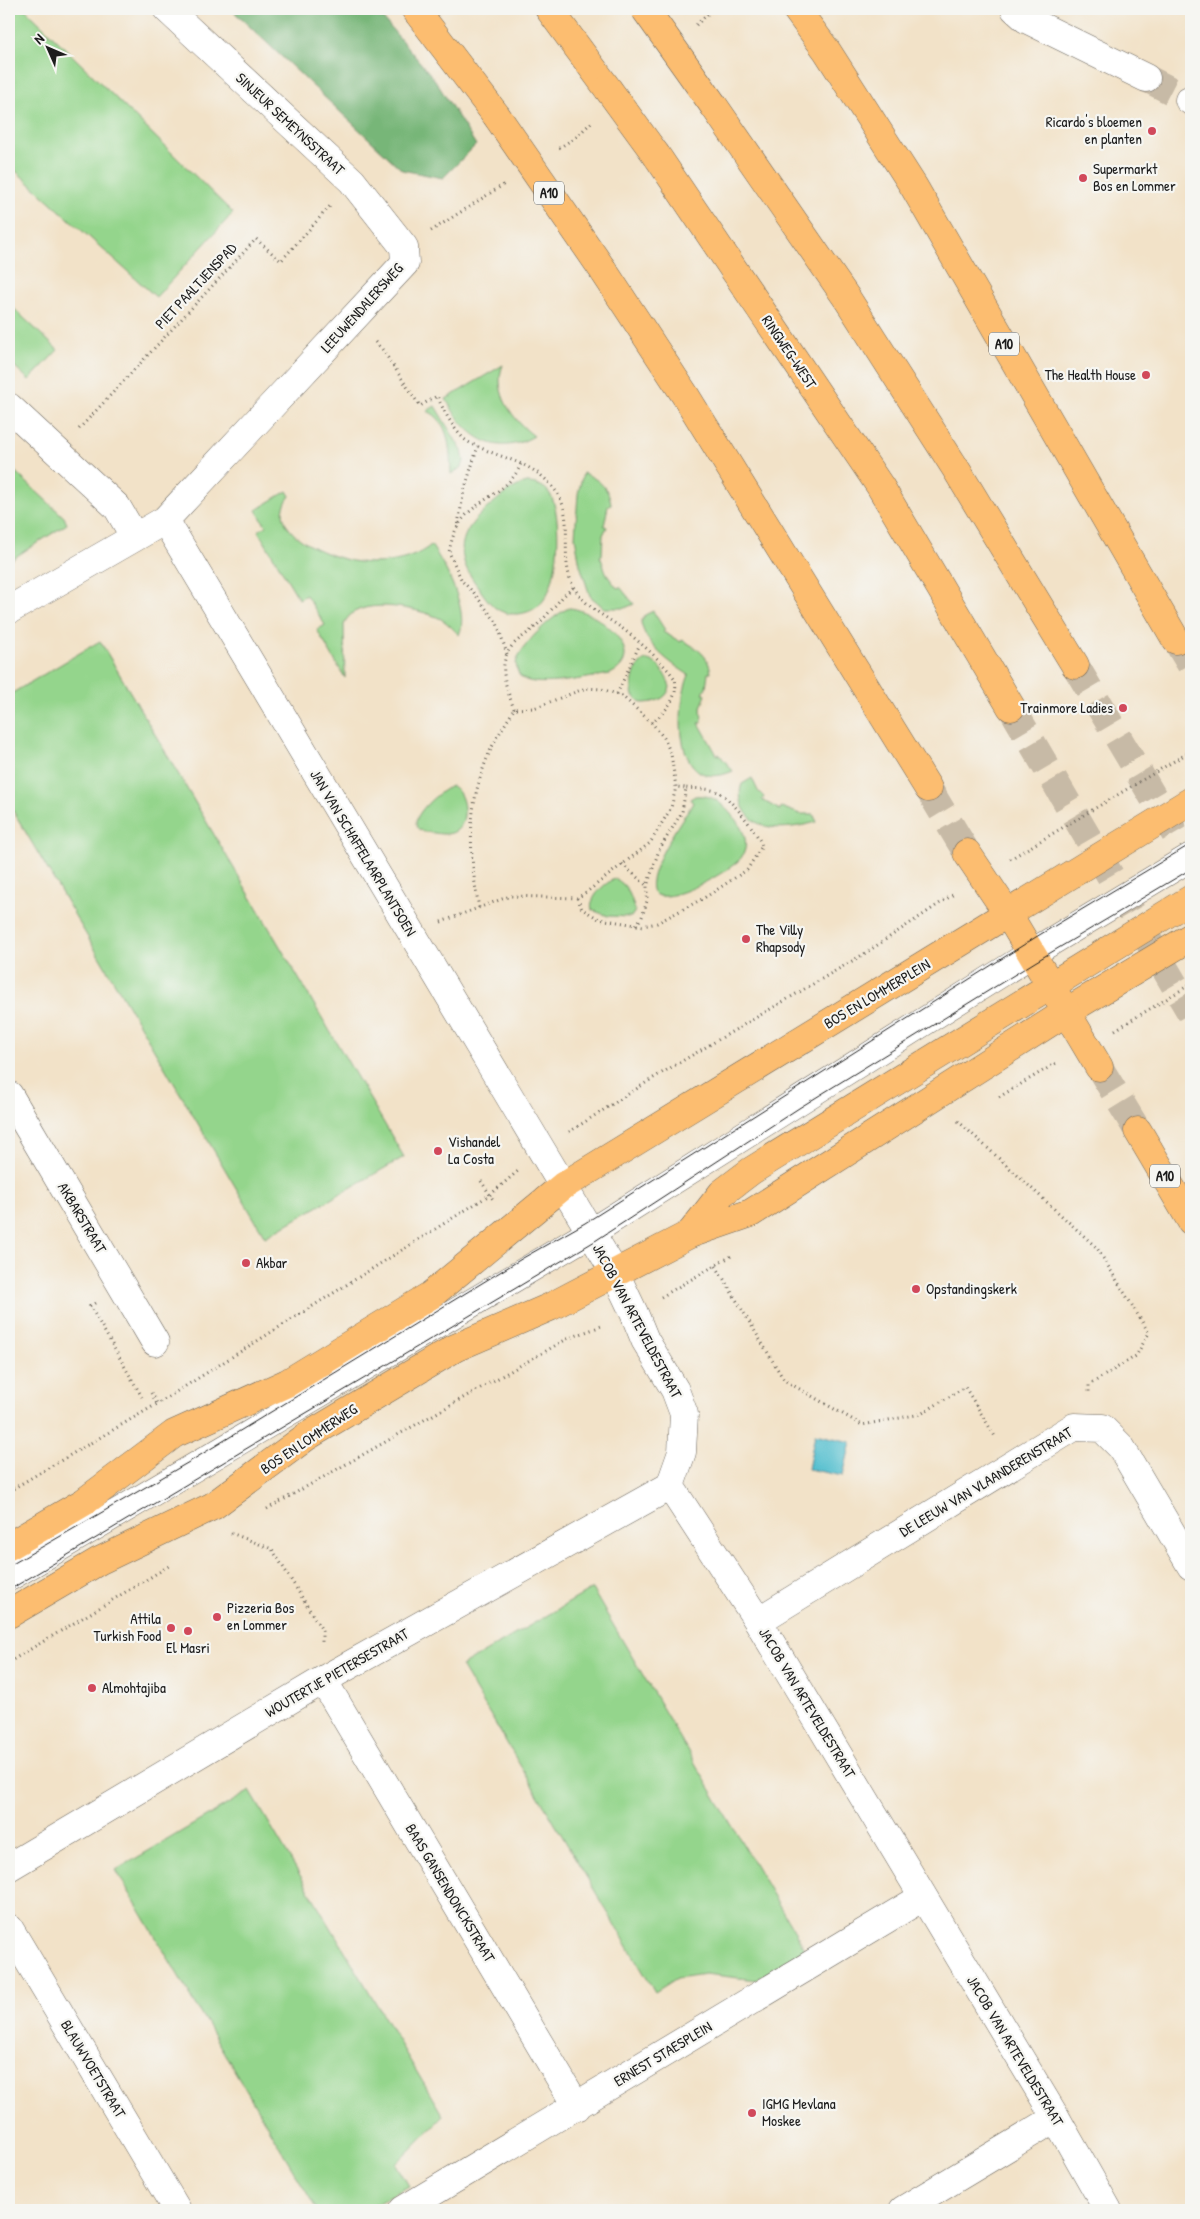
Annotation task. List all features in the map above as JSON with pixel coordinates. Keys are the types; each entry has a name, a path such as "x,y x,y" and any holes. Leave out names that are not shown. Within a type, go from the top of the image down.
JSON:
{"main road":[{"name":"A10","path":"415,9 496,115 603,270 687,398 928,788"},
{"name":"RINGWEG-WEST","path":"549,9 657,156 880,486 1010,707"},
{"path":"645,9 848,300 956,469 1075,665"},
{"name":"A10","path":"796,9 827,51 914,187 1176,640"},
{"name":"BOS EN LOMMERPLEIN","path":"563,1186 1191,801"},
{"path":"967,853 1008,914 1093,1056"},
{"path":"690,1234 722,1193 751,1171 1191,899"},
{"path":"615,1273 690,1234 751,1213 1066,1013 1191,937"},
{"name":"A10","path":"1138,1131 1191,1221"},
{"path":"9,1546 84,1502 174,1434 286,1383 431,1295 563,1186"},
{"name":"BOS EN LOMMERWEG","path":"9,1614 98,1561 213,1506 306,1437 455,1348 550,1307 615,1273"}],"street":[{"name":"SINJEUR SEMEYNSSTRAAT","path":"167,9 352,181 404,247"},
{"path":"1015,9 1026,19 1146,78"},
{"name":"LEEUWENDALERSWEG","path":"9,610 134,536 165,520 405,264 404,247"},
{"path":"9,406 118,507 134,536"},
{"name":"JAN VAN SCHAFFELAARPLANTSOEN","path":"165,520 563,1186"},
{"path":"590,1233 1031,954 1191,857"},
{"name":"AKBARSTRAAT","path":"9,1095 156,1342"},
{"name":"JACOB VAN ARTEVELDESTRAAT","path":"563,1186 615,1273 645,1340 675,1390 684,1414 682,1452 670,1486 758,1621 1056,2118 1108,2210"},
{"name":"BOS EN LOMMERWEG","path":"9,1577 590,1233"},
{"name":"DE LEEUW VAN VLAANDERENSTRAAT","path":"758,1621 1074,1427 1102,1428 1121,1447 1191,1566"},
{"name":"WOUTERTJE PIETERSESTRAAT","path":"9,1867 323,1680 670,1486"},
{"name":"BAAS GANSENDONCKSTRAAT","path":"323,1680 577,2107"},
{"name":"ERNEST STAESPLEIN","path":"403,2210 923,1897"},
{"name":"BLAUWVOETSTRAAT","path":"9,1928 177,2210"},
{"path":"903,2210 1056,2118"}],"path":[{"path":"691,30 713,9"},
{"path":"551,153 576,137 597,117"},
{"name":"PIET PAALTJENSPAD","path":"58,452 256,239 281,261 352,181"},
{"name":"LEEUWENDALERSWEG","path":"404,247 510,181"},
{"path":"354,319 382,349 420,406 437,396 463,439 532,468 560,496 565,507 568,564 574,587 580,597 588,606 623,629 670,671 675,679 676,686 670,703 652,723"},
{"path":"478,446 466,484 458,525 450,552 454,566 462,581 474,592 497,624 507,654 504,673 505,685 514,709"},
{"path":"458,525 476,507 510,482 517,473 521,463"},
{"path":"507,654 574,587"},
{"path":"617,694 640,644"},
{"path":"412,934 510,896 577,898 641,851 654,838 671,808 676,787 671,754 664,738 638,708 617,694 602,689 586,688 534,708 514,709"},
{"path":"479,908 470,843 473,805 488,755 514,709"},
{"path":"9,1491 157,1404 491,1194 542,1149 655,1077 864,954 981,876 1191,751"},
{"path":"577,898 582,909 594,916 635,925 657,923 704,898 747,870 762,846 754,828 717,791 676,787"},
{"path":"635,925 642,917 647,901 646,886 659,850 682,812 686,788"},
{"path":"622,864 646,886"},
{"path":"997,1098 1093,1056 1191,984"},
{"path":"966,1116 958,1121 1097,1248 1149,1333 1136,1356 1089,1386 1090,1428"},
{"path":"261,1512 566,1339 634,1313 741,1251"},
{"path":"716,1266 784,1380 862,1425 921,1414 965,1387 1012,1465"},
{"path":"151,1393 174,1434"},
{"path":"236,1527 227,1532 272,1549 322,1630 323,1680"},
{"path":"9,1662 174,1563"}],"green space":[{"path":"9,9 25,9 233,213 156,297 9,165"},
{"path":"231,9 375,9 435,80 476,145 443,178 402,170"},
{"path":"9,304 58,350 29,380 9,361"},
{"path":"503,365 500,385 506,405 519,422 534,436 519,443 505,445 493,444 471,432 453,411 446,399"},
{"path":"435,406 462,451 464,461 462,467 451,474 449,447 444,429 435,415 427,411"},
{"path":"9,466 64,517 67,524 9,561"},
{"path":"583,473 602,484 610,499 611,505 608,506 604,526 607,527 603,535 602,555 600,556 607,575 617,588 620,587 634,604 625,608 604,608 590,596 580,565 575,537 578,494"},
{"path":"527,483 537,484 546,489 554,504 558,532 556,564 553,579 541,604 527,612 509,614 500,611 492,605 468,572 462,550 463,541 473,522 482,513 508,491"},
{"path":"287,491 290,496 284,509 285,521 292,532 318,549 333,555 347,560 378,563 397,561 415,555 431,545 449,576 459,601 462,625 459,635 441,619 418,611 388,606 360,609 350,615 344,625 345,678 317,630 325,625 306,595 299,599 258,531 266,526 256,510"},
{"path":"569,608 580,610 592,616 615,634 622,645 625,655 621,665 610,674 564,681 539,682 522,678 516,664 523,649 546,624 562,611"},
{"path":"653,611 665,630 663,632 693,646 708,661 711,673 708,673 703,693 706,695 701,707 702,723 699,723 717,755 719,754 733,771 714,776 699,772 689,761 681,727 684,690 689,675 659,653 643,630 641,622 645,615"},
{"path":"100,641 404,1157 265,1237 9,804 9,695"},
{"path":"646,660 658,666 670,687 663,698 642,703 633,696 632,686 638,666"},
{"path":"752,778 758,791 764,797 762,800 780,810 781,807 800,814 813,814 817,822 776,828 757,822 749,816 743,807 740,795 742,784"},
{"path":"452,786 460,794 464,807 461,826 454,832 447,834 427,832 419,829 416,824 423,809 438,794"},
{"path":"695,796 711,798 723,805 730,813 744,834 744,852 735,864 712,879 683,892 670,896 660,896 653,892 651,884 654,873 666,847 693,803 690,799"},
{"path":"615,879 623,884 631,897 635,911 631,917 608,916 592,910 592,901 595,896"},
{"path":"592,1589 805,1949 756,1980 705,1974 677,1978 655,1992 461,1666"},
{"path":"250,1791 443,2116 396,2164 409,2186 364,2210 317,2210 116,1870"}],"water":[{"path":"815,1434 851,1442 843,1476 808,1469"}],"tunnel":[{"path":"1146,78 1189,100"},
{"path":"1176,640 1191,665"},
{"path":"1075,665 1191,861"},
{"path":"1011,707 1191,1013"},
{"path":"928,788 967,853"},
{"path":"1099,1067 1138,1131"}],"tram line":[{"path":"9,1566 189,1462 523,1258 585,1223 1036,937 1191,844"},
{"path":"9,1590 595,1241 799,1108 1035,962 1191,869"}],"place":[{"name":"Ricardo's bloemen en planten","path":"1152,131"},
{"name":"Supermarkt Bos en Lommer","path":"1083,178"},
{"name":"The Health House","path":"1146,375"},
{"name":"Trainmore Ladies","path":"1123,708"},
{"name":"The Villy Rhapsody","path":"746,939"},
{"name":"Vishandel La Costa","path":"438,1151"},
{"name":"Akbar","path":"246,1263"},
{"name":"Opstandingskerk","path":"916,1289"},
{"name":"Pizzeria Bos en Lommer","path":"217,1617"},
{"name":"Attila Turkish Food","path":"171,1628"},
{"name":"El Masri","path":"188,1631"},
{"name":"Almohtajiba","path":"92,1688"},
{"name":"IGMG Mevlana Moskee","path":"752,2113"}]}
